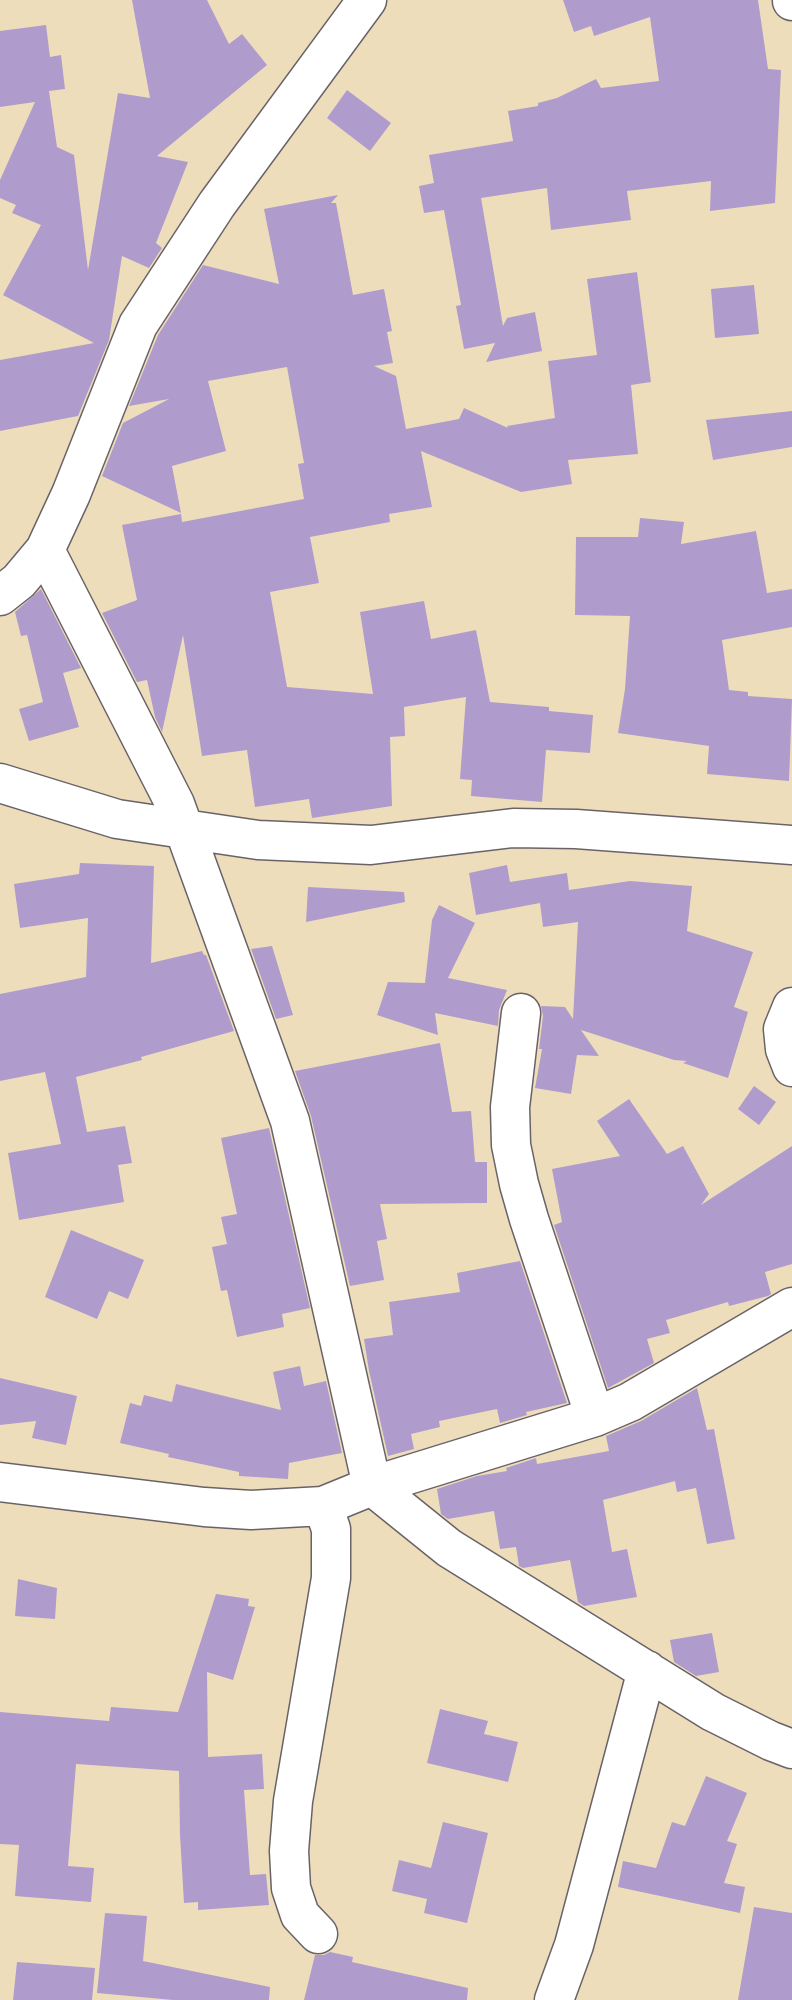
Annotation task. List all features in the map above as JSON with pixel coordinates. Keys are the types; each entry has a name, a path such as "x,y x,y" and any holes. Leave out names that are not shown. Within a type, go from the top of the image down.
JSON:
{"street":[{"path":"0,596 19,581 46,550 138,325 217,204 367,0"},
{"path":"46,550 175,804 290,1121 372,1486 449,1548 713,1712 792,1749"},
{"path":"0,783 117,818 258,841 370,845 513,828 576,829 792,845"},
{"path":"792,1007 783,1029 785,1049 792,1067"},
{"path":"521,1013 510,1107 511,1145 529,1219 595,1417"},
{"path":"0,1482 204,1507 251,1510 323,1506 372,1486 595,1417 630,1402 792,1307"},
{"path":"317,1934 300,1915 291,1888 289,1851 293,1801 331,1578 331,1530 323,1506"},
{"path":"554,2000 574,1945 647,1670"}],"building":[{"path":"132,0 207,0 229,44 242,34 267,65 157,156 188,162 156,243 162,248 149,268 122,256 109,340 78,416 0,431 0,360 94,343 3,295 41,225 12,213 16,205 0,198 0,180 35,102 0,107 0,31 46,25 50,57 61,55 65,89 49,91 57,147 74,155 88,270 118,93 150,98"},
{"path":"563,0 758,0 768,69 781,70 775,203 710,211 711,181 627,191 631,220 551,230 547,188 481,198 503,326 507,318 535,312 542,351 486,362 495,343 464,349 456,306 461,305 444,210 424,213 419,186 434,183 429,155 513,141 508,111 538,106 538,103 557,98 596,79 601,88 659,81 650,17 594,36 591,26 574,32"},
{"path":"347,90 391,123 370,151 327,118"},
{"path":"338,195 331,203 336,203 353,295 384,289 392,331 387,332 393,363 374,366 396,376 406,429 459,419 464,408 508,428 507,426 555,418 548,361 597,355 587,279 637,272 651,382 631,385 638,454 568,460 572,484 521,492 421,451 432,507 389,514 390,522 310,537 319,583 270,592 287,687 373,694 360,612 424,601 431,639 476,630 490,702 549,707 549,711 593,715 590,753 546,750 542,802 471,796 472,780 460,779 466,697 404,707 405,736 390,737 392,806 312,818 309,799 255,807 247,750 202,756 183,635 162,732 155,717 147,680 137,682 102,613 137,600 122,525 181,514 182,522 304,499 298,464 304,463 287,367 208,381 226,451 172,466 181,513 102,476 123,423 169,399 129,406 158,335 203,265 279,284 264,209"},
{"path":"754,285 759,334 715,338 711,289"},
{"path":"792,411 792,447 713,460 706,420"},
{"path":"640,518 684,522 681,544 756,531 767,593 792,589 792,627 722,640 729,690 748,692 748,696 792,699 789,781 707,774 709,746 618,733 625,689 630,616 575,615 576,537 638,537"},
{"path":"41,589 81,668 63,673 79,727 29,741 19,709 43,702 27,635 21,636 15,612"},
{"path":"80,863 154,866 151,963 202,951 206,955 234,1031 141,1057 142,1060 76,1077 87,1132 125,1126 132,1163 118,1165 124,1202 19,1220 8,1153 61,1144 45,1072 0,1081 0,994 86,977 88,918 20,928 14,884 79,874"},
{"path":"507,865 510,882 567,873 569,890 630,881 692,886 687,931 753,952 734,1007 748,1012 728,1078 683,1063 687,1061 674,1060 581,1030 599,1056 577,1055 571,1094 535,1088 542,1049 539,1049 543,1016 541,1006 565,1007 573,1019 578,922 543,927 540,903 476,915 469,873"},
{"path":"308,887 404,892 405,902 306,922"},
{"path":"439,905 475,923 448,978 507,990 499,1010 498,1026 435,1013 438,1035 377,1015 388,982 425,983 432,920"},
{"path":"272,946 293,1015 276,1019 251,949"},
{"path":"440,1043 452,1112 471,1111 475,1162 487,1162 487,1203 380,1204 387,1239 377,1241 384,1280 350,1286 311,1116 295,1071"},
{"path":"754,1086 776,1102 759,1125 738,1109"},
{"path":"629,1099 667,1154 683,1146 709,1194 701,1205 792,1146 792,1264 765,1272 771,1294 768,1296 729,1306 728,1302 666,1320 670,1333 647,1339 654,1363 608,1388 554,1225 562,1222 552,1169 620,1156 597,1121"},
{"path":"269,1128 310,1308 282,1314 284,1327 237,1337 227,1290 221,1291 212,1247 227,1244 221,1217 237,1214 221,1138"},
{"path":"71,1230 144,1260 128,1299 109,1291 97,1319 45,1297"},
{"path":"520,1261 567,1403 526,1412 527,1415 500,1423 497,1409 439,1421 440,1427 411,1434 414,1449 388,1456 364,1339 393,1335 389,1302 460,1292 457,1273"},
{"path":"300,1366 304,1386 326,1381 342,1453 289,1463 288,1479 239,1476 239,1472 168,1457 169,1454 120,1443 130,1403 141,1406 144,1395 172,1402 176,1384 281,1410 273,1372"},
{"path":"0,1378 77,1396 66,1445 32,1438 36,1421 0,1425"},
{"path":"697,1388 707,1430 714,1429 735,1539 707,1544 696,1488 677,1492 675,1481 603,1500 612,1552 627,1549 637,1597 584,1606 578,1602 570,1560 523,1568 519,1566 516,1547 500,1549 494,1511 448,1519 441,1514 437,1489 477,1476 507,1471 506,1468 536,1458 537,1464 609,1451 606,1436 641,1421"},
{"path":"18,1579 57,1588 55,1619 15,1616"},
{"path":"216,1594 249,1599 248,1606 255,1607 233,1680 207,1672 208,1757 262,1754 264,1789 244,1790 250,1875 266,1874 269,1905 198,1910 198,1902 184,1903 179,1771 76,1764 68,1866 94,1868 91,1902 15,1896 19,1845 0,1844 0,1712 109,1721 111,1707 178,1712"},
{"path":"712,1633 719,1672 696,1676 674,1662 670,1640"},
{"path":"440,1709 488,1721 484,1734 518,1742 508,1782 427,1763"},
{"path":"706,1776 747,1793 727,1841 737,1844 724,1883 745,1887 740,1913 618,1887 623,1861 656,1868 672,1822 685,1826"},
{"path":"443,1822 488,1833 467,1923 424,1913 427,1899 392,1891 399,1860 431,1868"},
{"path":"754,1907 792,1913 792,2000 738,2000"},
{"path":"105,1913 147,1916 143,1961 270,1987 269,2000 173,2000 97,1993"},
{"path":"330,1952 353,1957 352,1962 468,1988 467,2000 304,2000 315,1955"},
{"path":"17,1962 95,1968 92,2000 13,2000"}]}
